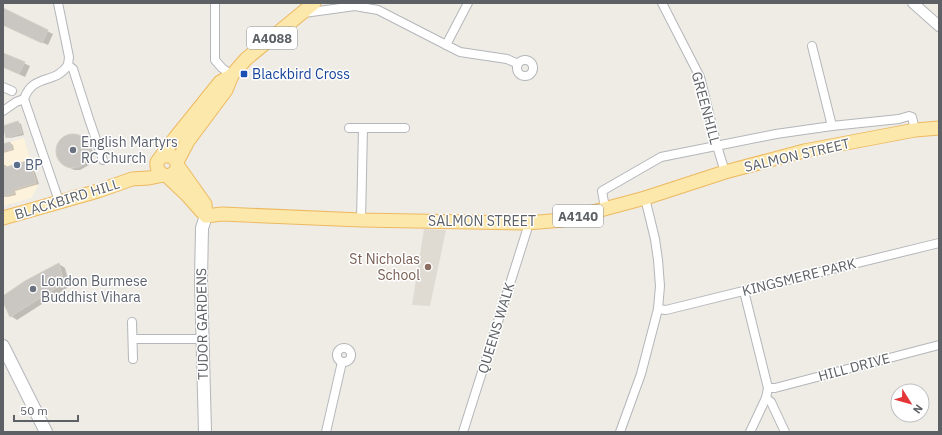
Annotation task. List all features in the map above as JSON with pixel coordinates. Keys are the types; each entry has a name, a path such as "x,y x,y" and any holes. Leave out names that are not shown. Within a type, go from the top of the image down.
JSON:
{"main road":[{"name":"A4088","path":"178,164 188,141 226,90 232,76 246,59 314,3"},
{"name":"A4088","path":"160,159 220,82 232,76"},
{"name":"SALMON STREET","path":"206,216 222,214 362,220 527,223 563,220 645,198 724,172 804,151 914,130 939,128"},
{"path":"172,156 205,204 206,216 196,207 187,195 158,170 160,159 172,156"},
{"name":"BLACKBIRD HILL","path":"132,179 160,159"},
{"path":"165,176 174,173 178,164"},
{"name":"BLACKBIRD HILL","path":"3,218 132,179 165,176"},
{"name":"TUDOR GARDENS","path":"205,432 201,280 202,228 206,216"},
{"path":"3,346 46,432"}],"street":[{"path":"58,3 69,57 68,65 59,75 33,84 27,91 24,99 59,202"},
{"path":"215,3 215,60 232,76"},
{"path":"446,45 468,3"},
{"name":"GREENHILL","path":"662,3 700,76 724,172"},
{"path":"912,3 939,26"},
{"path":"302,13 355,6 377,6 460,52 507,59 518,64"},
{"path":"812,46 832,126"},
{"path":"68,65 73,69 103,160"},
{"path":"3,87 12,91"},
{"path":"3,111 16,102 24,99"},
{"name":"SALMON STREET","path":"605,208 602,191 661,157 776,134 899,119 909,116 912,117 914,130"},
{"path":"349,128 405,128"},
{"path":"362,220 363,128"},
{"path":"620,432 641,374 658,309 660,286 658,260 655,239 645,198"},
{"name":"QUEENS WALK","path":"463,432 527,230 527,223"},
{"name":"KINGSMERE PARK","path":"658,309 666,310 939,243"},
{"path":"744,291 768,388 766,398 750,432"},
{"path":"132,322 133,359"},
{"path":"133,339 202,339"},
{"name":"HILL DRIVE","path":"768,388 775,388 939,345"},
{"path":"326,432 342,362"},
{"path":"766,398 771,402 785,432"}],"shaded area":[{"name":"BP","path":"24,138 38,186 31,198 3,206 3,144"},
{"name":"St Nicholas School","path":"424,229 446,230 430,306 412,305"}],"building":[{"path":"3,8 48,30 42,43 3,25"},
{"path":"3,53 25,62 19,74 3,67"},
{"path":"18,121 22,133 6,138 3,126"},
{"name":"English Martyrs RC Church","path":"70,134 76,134 85,139 89,145 89,157 85,163 76,168 70,168 61,163 56,154 56,148 61,139"},
{"path":"10,142 12,149 3,151 3,144"},
{"path":"30,160 36,183 13,190 14,193 3,197 3,168"},
{"name":"London Burmese Buddhist Vihara","path":"59,263 64,283 10,317 3,302 3,296 25,281"}],"place":[{"name":"Blackbird Cross","path":"244,74"},
{"name":"English Martyrs RC Church","path":"73,150"},
{"name":"BP","path":"17,165"},
{"name":"St Nicholas School","path":"428,267"},
{"name":"London Burmese Buddhist Vihara","path":"33,289"}]}
